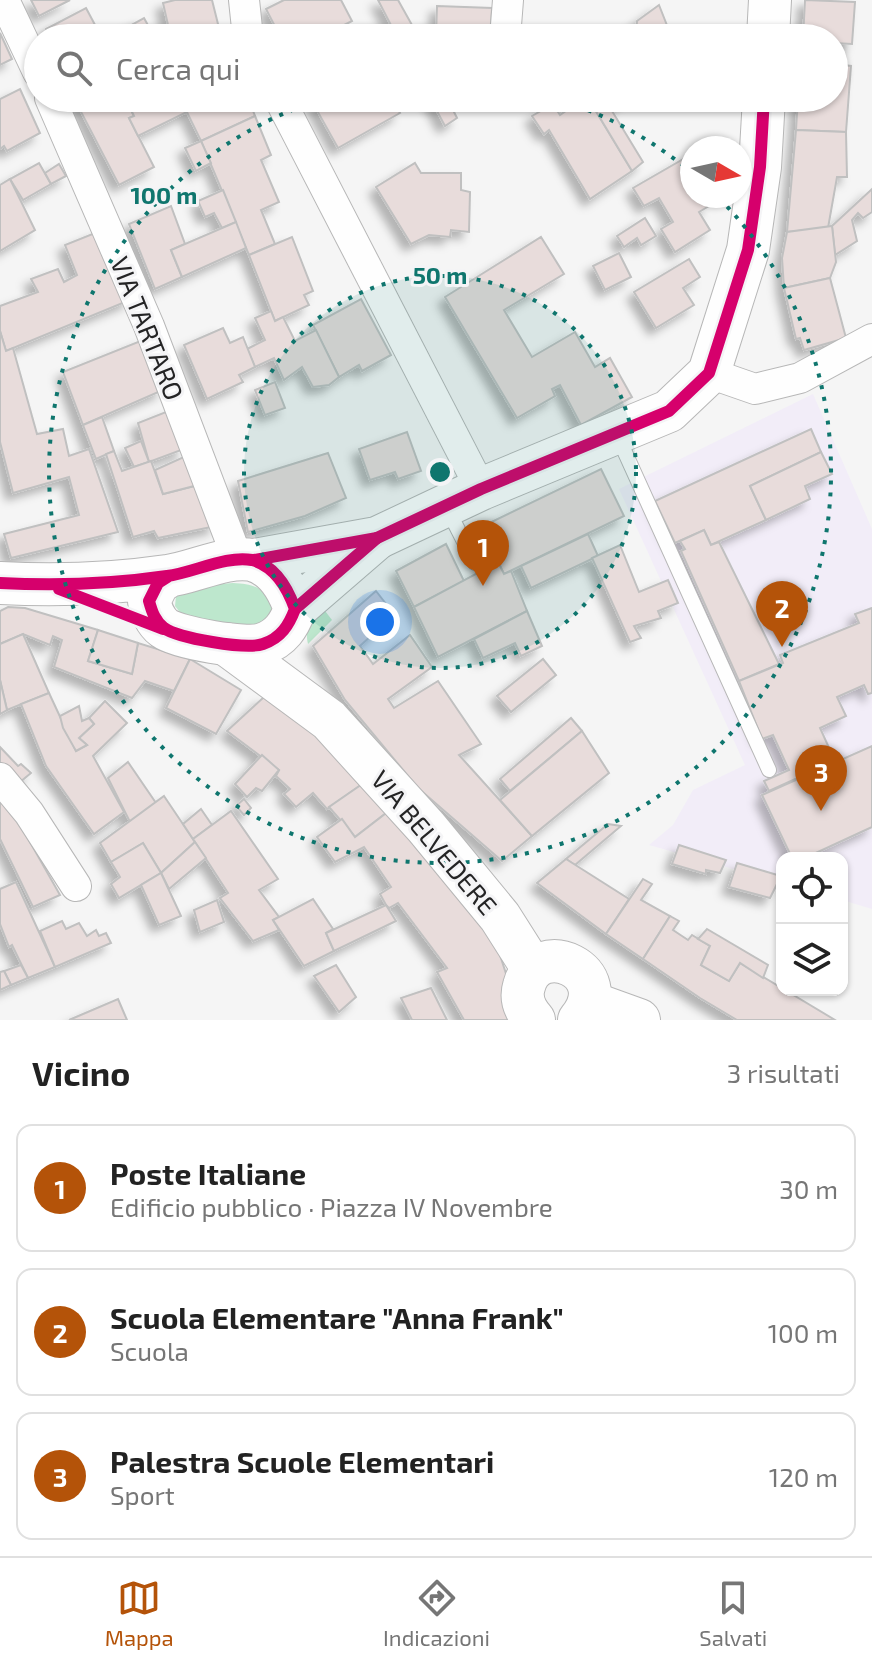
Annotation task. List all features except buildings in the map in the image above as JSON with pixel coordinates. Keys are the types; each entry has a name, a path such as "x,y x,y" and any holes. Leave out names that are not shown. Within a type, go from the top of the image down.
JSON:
{"street":[{"path":"4,0 24,42"},
{"path":"244,0 247,24"},
{"path":"506,24 508,0"},
{"path":"769,24 770,0"},
{"name":"VIA TARTARO","path":"56,112 246,560"},
{"path":"285,112 464,497"},
{"path":"0,583 51,586 169,576 377,538 464,497 669,411 709,373 748,250 760,167 763,112"},
{"path":"709,373 755,389 800,378 872,339"},
{"path":"51,586 167,630 226,644 262,645 377,538"},
{"name":"VIA BELVEDERE","path":"246,560 285,582 298,666 329,720"},
{"path":"167,630 156,619 149,601 158,583 169,576"},
{"name":"VIA BELVEDERE","path":"226,644 329,720 426,827 500,917 533,969"},
{"path":"0,778 29,813 76,886"},
{"path":"534,1020 523,1002 523,990 533,969 553,961 573,965 587,981 584,1011 639,1020"}],"lane":[{"path":"616,433 769,770"},
{"path":"464,497 475,563"}],"shaded area":[{"path":"813,394 872,529 872,909 848,902 848,852 776,852 776,881 649,845 673,825 693,790 745,765 619,489"}],"green space":[{"path":"233,583 255,587 268,599 273,614 255,631 182,615 175,606 176,596 184,587"},
{"path":"322,607 332,620 308,644 309,623"}],"cycle path":[{"path":"254,560 377,538 481,489 669,411 709,373 748,250 760,167 763,112"},
{"path":"295,609 377,538"},
{"path":"0,583 126,581 177,574 242,559 260,563 280,579 295,609 284,630 263,644 228,644 183,636 161,625 149,601 158,583 169,576"},
{"path":"59,589 163,629"}],"place":[{"name":"Poste Italiane","path":"483,586"},
{"name":"Scuola Elementare \"Anna Frank\"","path":"782,647"},
{"name":"Palestra Scuole Elementari","path":"821,811"}]}
